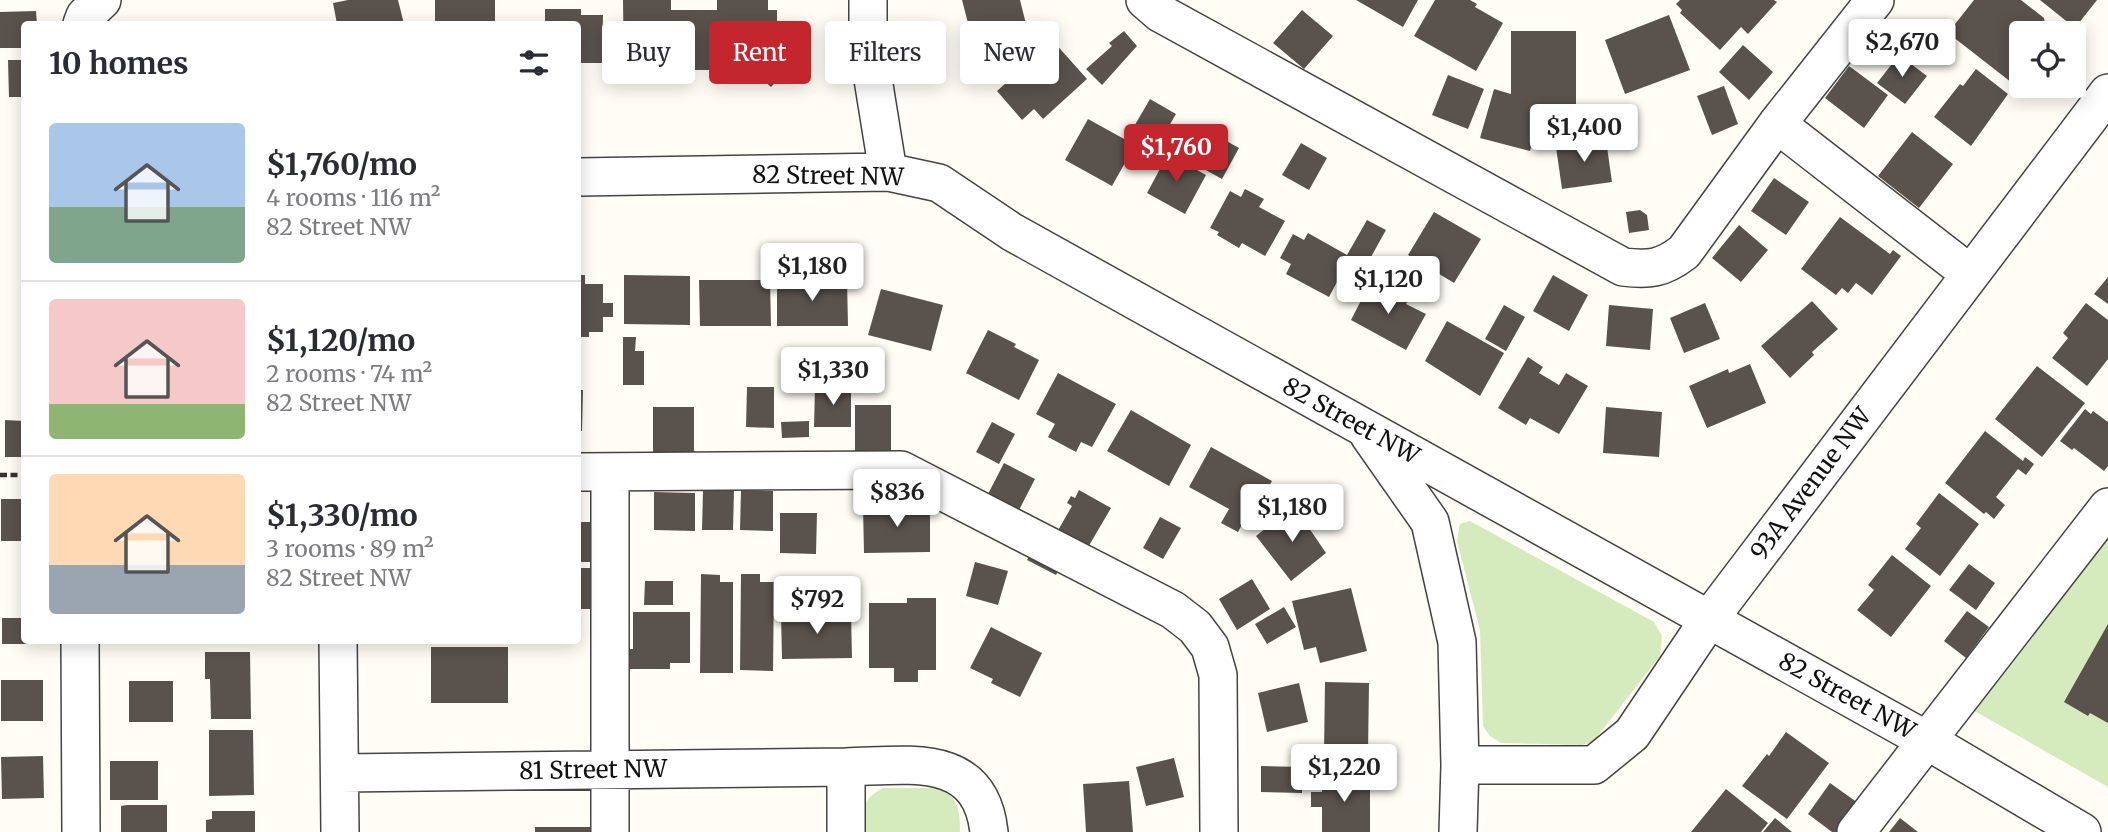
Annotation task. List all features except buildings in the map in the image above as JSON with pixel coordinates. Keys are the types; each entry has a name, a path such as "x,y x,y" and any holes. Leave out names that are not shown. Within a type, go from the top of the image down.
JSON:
{"street":[{"path":"74,0 74,21"},
{"path":"83,21 102,0"},
{"path":"867,0 868,48 888,172"},
{"path":"1145,0 1160,13 1623,267 1643,269 1667,265 1684,252 1777,124 1875,0"},
{"name":"93A Avenue NW","path":"1460,765 1594,765 1632,734 1710,618 2108,93"},
{"path":"1777,124 1969,273"},
{"name":"82 Street NW","path":"581,177 888,172 939,183 1012,232 1710,618 2082,832"},
{"path":"1364,429 1430,522 1457,642 1460,765 1458,832"},
{"path":"610,832 610,770 594,472 901,470 1173,610 1195,627 1210,647 1218,674 1219,832"},
{"path":"1856,832 2108,507"},
{"path":"80,644 81,832"},
{"path":"338,644 340,832"},
{"name":"81 Street NW","path":"341,773 929,766 954,773 975,790 983,803 989,832"},
{"path":"846,767 846,832"}],"path":[{"path":"0,475 21,475"}],"green space":[{"path":"2108,520 2108,787 1964,705"},
{"path":"1470,521 1654,622 1662,636 1660,656 1593,742 1582,745 1501,743 1490,736 1483,726 1480,630 1457,541 1460,524"},
{"path":"883,788 938,788 945,791 957,806 960,832 861,832 864,806 871,796"}]}
